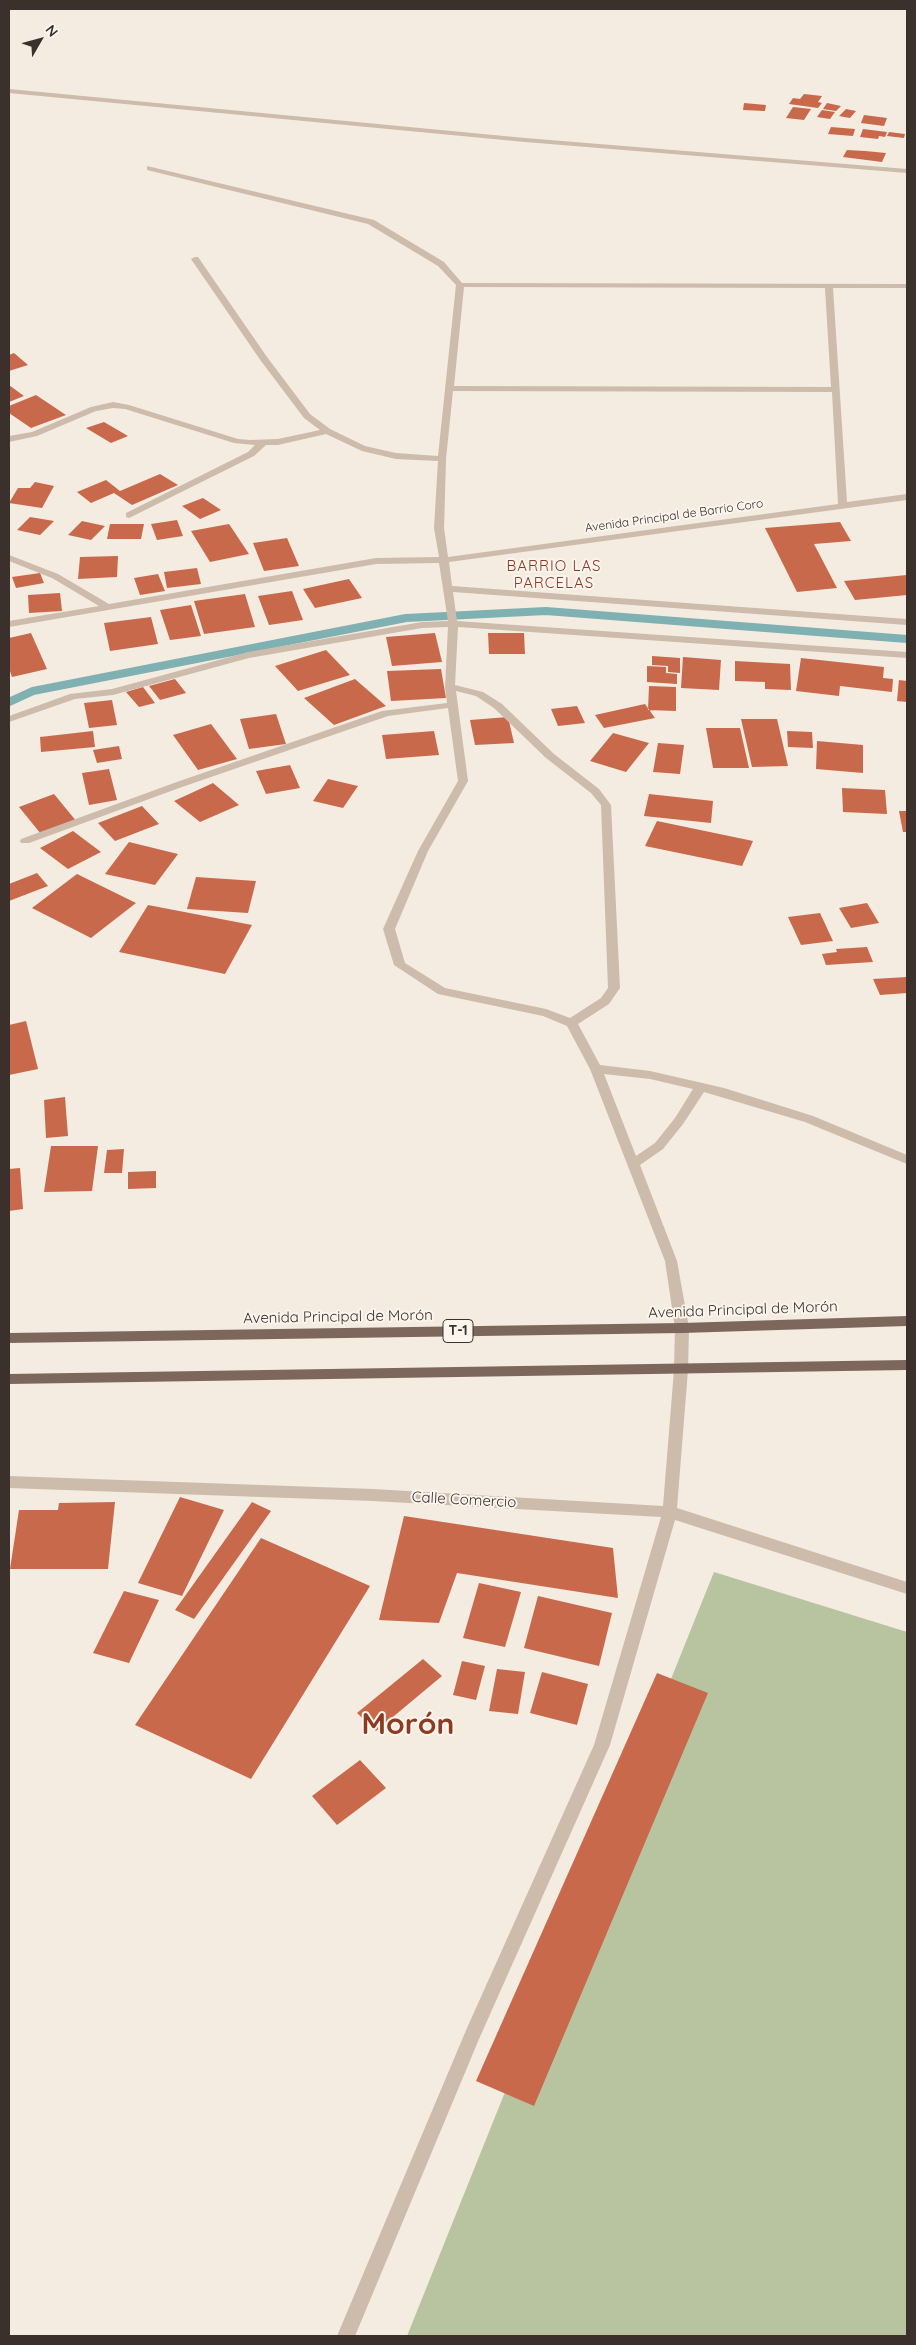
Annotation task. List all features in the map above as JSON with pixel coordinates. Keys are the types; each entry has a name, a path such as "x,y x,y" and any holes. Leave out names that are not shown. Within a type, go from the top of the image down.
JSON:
{"main road":[{"name":"Avenida Principal de Morón","path":"9,1338 682,1328 907,1321"},
{"path":"9,1378 681,1370 907,1365"}],"street":[{"path":"9,91 525,140 907,170"},
{"path":"150,168 371,222 441,264 460,285 442,459 439,528 452,618 450,687 463,781 424,851 389,929 400,965 442,991 546,1013 571,1023 596,1069 671,1261 682,1328 681,1370 670,1512 602,1745 473,2034 346,2336"},
{"path":"195,259 264,359 307,416 327,431 362,448 396,456 442,459"},
{"path":"460,285 907,286"},
{"path":"829,285 844,506"},
{"path":"450,388 836,390"},
{"path":"9,439 34,434 94,409 113,405 177,421 237,441 263,443 327,431"},
{"path":"129,515 251,454 263,443"},
{"name":"Avenida Principal de Barrio Coro","path":"9,624 376,561 444,560 907,497"},
{"path":"9,558 55,576 108,607"},
{"path":"449,589 907,622"},
{"path":"9,719 74,696 112,692 248,655 422,625 452,618 907,655"},
{"path":"450,687 479,694 498,706 550,756 595,791 606,805 614,988 605,1001 571,1023"},
{"path":"25,841 188,781 378,715 452,705"},
{"path":"596,1069 650,1075 701,1087 809,1120 907,1160"},
{"path":"633,1164 659,1146 679,1121 701,1087"},
{"name":"Calle Comercio","path":"9,1482 372,1495 670,1512 907,1588"}],"green space":[{"path":"714,1572 907,1632 907,2336 407,2336"}],"building":[{"path":"804,94 822,96 818,102 822,103 818,108 789,104 793,98 800,99"},
{"path":"744,103 766,105 765,111 743,110"},
{"path":"827,103 841,106 836,111 823,109"},
{"path":"793,107 811,109 804,120 786,118"},
{"path":"846,109 856,111 850,118 839,116"},
{"path":"822,110 835,112 830,119 817,117"},
{"path":"864,115 887,118 884,126 861,123"},
{"path":"831,127 855,129 853,136 828,134"},
{"path":"863,129 887,132 885,137 879,136 878,139 860,137"},
{"path":"889,132 905,134 904,138 887,136"},
{"path":"847,150 886,153 882,162 843,157"},
{"path":"14,353 28,365 9,371 9,355"},
{"path":"9,385 24,396 9,402"},
{"path":"36,395 66,415 31,428 9,413 9,406"},
{"path":"104,422 128,436 111,443 86,428"},
{"path":"160,474 178,485 132,505 114,493 91,503 77,492 106,480 120,491"},
{"path":"35,482 54,486 42,508 9,503 18,488 30,488"},
{"path":"203,498 221,510 200,519 182,506"},
{"path":"30,517 54,521 40,535 17,530"},
{"path":"177,520 183,536 157,540 151,524"},
{"path":"82,521 105,526 91,540 68,535"},
{"path":"840,522 851,541 814,544 837,588 797,592 765,528"},
{"path":"110,524 144,524 141,539 107,539"},
{"path":"229,524 249,554 210,562 191,531"},
{"path":"287,538 299,566 264,571 253,543"},
{"path":"118,556 117,577 78,579 80,557"},
{"path":"197,568 201,584 167,588 164,572"},
{"path":"40,573 44,583 16,588 12,577"},
{"path":"158,574 165,591 140,595 134,578"},
{"path":"907,575 907,595 855,600 844,581"},
{"path":"349,579 362,598 315,608 303,589"},
{"path":"292,591 303,620 269,625 258,596"},
{"path":"60,593 62,611 29,613 28,595"},
{"path":"245,594 255,627 204,634 194,601"},
{"path":"191,605 201,636 170,640 160,610"},
{"path":"151,617 158,644 110,651 104,623"},
{"path":"31,633 47,669 12,677 9,668 9,638"},
{"path":"435,633 442,662 392,666 386,637"},
{"path":"488,633 524,633 525,654 489,654"},
{"path":"326,650 350,675 298,691 275,666"},
{"path":"652,656 680,658 680,673 668,672 668,666 652,665"},
{"path":"683,657 721,660 719,690 681,688"},
{"path":"801,658 884,667 883,678 893,679 892,692 840,686 839,696 796,691"},
{"path":"735,661 790,664 791,690 765,689 765,682 735,681"},
{"path":"647,666 666,667 666,673 677,674 677,684 647,682"},
{"path":"441,669 446,698 391,701 387,671"},
{"path":"175,679 186,693 160,700 149,686"},
{"path":"355,679 386,706 334,725 304,698"},
{"path":"899,680 907,681 907,702 897,701"},
{"path":"649,686 676,687 676,711 648,710"},
{"path":"143,687 155,703 139,707 126,692"},
{"path":"112,700 117,725 89,728 84,703"},
{"path":"645,704 655,718 604,728 595,715"},
{"path":"577,706 585,723 558,726 551,709"},
{"path":"276,714 286,744 249,749 240,719"},
{"path":"508,717 514,743 475,745 470,720"},
{"path":"741,719 777,719 788,766 752,767"},
{"path":"211,724 237,759 198,770 173,735"},
{"path":"706,728 740,728 749,768 713,768"},
{"path":"93,731 95,747 41,752 40,737"},
{"path":"434,731 439,755 386,759 382,735"},
{"path":"787,731 812,732 813,748 788,747"},
{"path":"613,733 649,743 626,772 590,761"},
{"path":"817,741 863,745 863,773 816,769"},
{"path":"658,743 684,745 680,774 653,772"},
{"path":"119,746 122,759 97,763 93,750"},
{"path":"290,765 300,788 266,794 256,771"},
{"path":"109,769 117,800 89,805 82,773"},
{"path":"328,779 358,786 343,808 313,801"},
{"path":"213,783 239,805 200,822 174,801"},
{"path":"842,788 885,790 887,814 843,812"},
{"path":"54,794 77,822 41,834 19,807"},
{"path":"649,794 713,801 711,823 644,816"},
{"path":"142,806 159,824 115,841 98,823"},
{"path":"899,811 907,811 907,832 903,832"},
{"path":"657,821 753,841 742,866 645,846"},
{"path":"73,831 101,852 68,869 40,848"},
{"path":"129,842 178,854 155,885 105,874"},
{"path":"37,873 48,886 9,901 9,884"},
{"path":"77,874 136,903 91,938 32,908"},
{"path":"196,877 256,881 248,913 187,909"},
{"path":"867,903 879,923 851,928 839,908"},
{"path":"148,905 252,925 225,974 119,952"},
{"path":"820,913 833,941 801,945 788,917"},
{"path":"867,947 873,962 826,965 822,954 837,952 836,949"},
{"path":"907,977 907,993 880,995 873,979"},
{"path":"26,1021 38,1069 9,1075 9,1025"},
{"path":"65,1097 68,1136 46,1138 44,1100"},
{"path":"51,1146 98,1146 92,1191 44,1192"},
{"path":"124,1149 122,1173 104,1173 107,1150"},
{"path":"20,1168 23,1209 9,1211 9,1169"},
{"path":"156,1171 156,1188 128,1189 128,1172"},
{"path":"180,1497 224,1510 182,1596 138,1583"},
{"path":"115,1502 108,1569 10,1569 19,1510 58,1510 59,1503"},
{"path":"252,1502 271,1511 194,1619 175,1610"},
{"path":"404,1516 613,1548 618,1598 457,1573 439,1623 379,1620"},
{"path":"261,1538 370,1586 251,1779 135,1725"},
{"path":"479,1583 521,1592 505,1647 463,1638"},
{"path":"124,1591 159,1600 129,1663 93,1653"},
{"path":"538,1596 612,1613 599,1666 524,1648"},
{"path":"423,1659 442,1676 376,1731 357,1713"},
{"path":"462,1661 485,1666 476,1700 453,1695"},
{"path":"497,1669 525,1672 518,1714 489,1711"},
{"path":"542,1672 588,1684 577,1725 530,1713"},
{"path":"657,1673 708,1693 534,2106 476,2081"},
{"path":"360,1760 386,1788 337,1825 312,1796"}],"waterway":[{"path":"9,702 33,691 406,618 546,611 907,639"}],"district":[{"name":"BARRIO LAS PARCELAS","path":"554,574"},
{"name":"Morón","path":"408,1725"}]}
